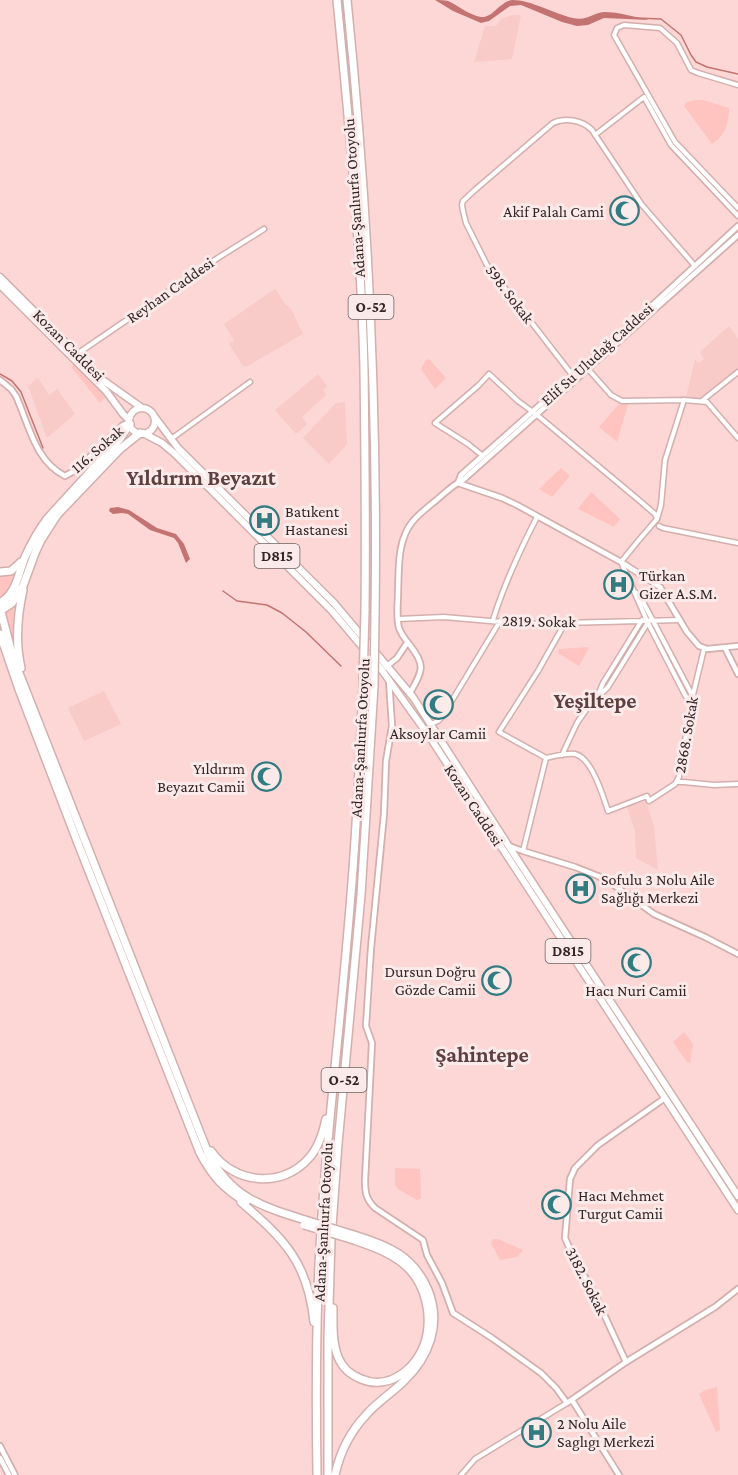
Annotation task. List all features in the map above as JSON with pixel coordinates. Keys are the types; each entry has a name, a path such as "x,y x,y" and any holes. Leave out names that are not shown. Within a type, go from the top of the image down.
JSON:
{"highway":[{"name":"Adana-Şanlıurfa Otoyolu","path":"317,1475 318,1289 326,1163 351,894 360,760 366,519 362,331 350,131 337,0"},
{"name":"Adana-Şanlıurfa Otoyolu","path":"328,1475 328,1327 332,1229 361,895 374,686 375,615 376,485 369,272 347,0"},
{"name":"Kozan Caddesi","path":"0,277 104,381 142,408"},
{"name":"Kozan Caddesi","path":"0,285 106,391 130,422"},
{"path":"0,603 13,591 25,558 38,532 52,512 119,440 130,422 131,414 142,408 149,410 154,416 153,428 120,449 57,515 41,540 29,567 18,612 17,644 23,676 34,711"},
{"name":"Kozan Caddesi","path":"154,416 184,454 334,603 407,690 738,1196"},
{"path":"130,422 134,431 142,433"},
{"path":"159,441 159,434 164,432 170,436"},
{"name":"Kozan Caddesi","path":"142,433 159,441 175,454 321,599 352,633 389,680 431,739 738,1210"},
{"path":"0,572 15,569 25,558"},
{"path":"23,586 12,603 0,610 11,650 211,1160 234,1188 259,1205 304,1222"},
{"path":"0,634 20,692 190,1128 208,1166 230,1193 281,1238 299,1265 309,1291 312,1307 317,1372"},
{"path":"398,692 407,690 407,698 402,699"},
{"path":"196,1126 213,1154 230,1170 252,1178 266,1179 285,1175 296,1170 309,1159 320,1141 334,1076"},
{"path":"343,1094 333,1305 335,1347 340,1361 355,1376 372,1382 390,1380 400,1376 410,1367 418,1357 427,1337 425,1297 414,1275 400,1261 354,1237"},
{"path":"230,1193 265,1212 376,1242 396,1251 416,1268 429,1294 434,1313 434,1326 429,1346 419,1364 370,1410 354,1430 339,1458 335,1475"}],"main road":[{"name":"Elif Su Uludağ Caddesi","path":"407,690 416,680 421,663 401,633 398,619 399,563 404,536 415,519 463,480 738,226"},
{"name":"Elif Su Uludağ Caddesi","path":"458,483 461,475 588,369 738,235"},
{"name":"116. Sokak","path":"0,380 12,389 16,396 42,457 65,476 76,470 123,425 130,422"},
{"path":"458,483 502,498 621,562 660,587 689,636 704,649 738,646"},
{"path":"386,667 397,658 407,642"},
{"path":"725,648 738,674"},
{"path":"389,680 392,726 386,761 384,814 366,1026 372,1043 366,1197 375,1208 423,1239 453,1313 541,1373 569,1401 619,1475"},
{"path":"390,702 398,692"},
{"path":"390,702 402,699"},
{"path":"508,845 598,876 654,915 738,954"},
{"name":"3182. Sokak","path":"626,1362 565,1238 570,1179 575,1168 597,1145 665,1098"},
{"path":"569,1401 626,1362 695,1320 738,1289"},
{"path":"0,1446 15,1475"},
{"path":"0,1458 9,1475"}],"street":[{"path":"738,85 691,70 677,43 660,28 624,26 617,28 614,35 671,145 738,216"},
{"path":"646,96 595,135 642,205 695,266"},
{"path":"646,96 675,142 738,208"},
{"name":"598. Sokak","path":"573,376 487,265 466,223 462,204 476,189 553,123 564,120 580,122 588,126 595,135"},
{"name":"Reyhan Caddesi","path":"77,354 264,229"},
{"path":"588,369 611,395 621,401 684,400 710,403 738,438"},
{"path":"702,401 738,372"},
{"path":"484,456 435,423 489,374 640,501 655,514 657,519"},
{"path":"170,436 250,382"},
{"path":"684,400 665,460 661,506 657,519 621,562 645,621 685,695 688,699 692,698"},
{"path":"494,620 504,587 537,517"},
{"path":"660,526 738,543"},
{"path":"634,591 640,596 692,698"},
{"name":"2819. Sokak","path":"398,619 444,616 524,624 680,620"},
{"path":"431,724 442,717 500,621"},
{"path":"565,623 499,732 546,758 561,755 588,706 603,693 620,669 645,621"},
{"name":"2868. Sokak","path":"561,755 575,754 588,765 608,811 647,796 649,801 677,782 692,698 704,649"},
{"path":"523,851 546,758"},
{"path":"677,782 738,784"},
{"path":"460,1475 476,1459 569,1401"}],"shaded area":[{"path":"435,0 448,1 481,17 489,15 507,1 512,0 527,2 573,18 604,12 649,20 604,18 588,25 577,26 521,5 510,6 489,21 481,23"},
{"path":"521,15 512,59 474,62 485,26 496,26 501,19"},
{"path":"703,100 729,108 725,129 712,144 684,106 687,102"},
{"path":"275,289 291,309 303,334 246,367 243,366 229,344 234,340 224,324"},
{"path":"729,326 738,339 738,368 700,398 686,397 695,360 699,363 704,359 700,352"},
{"path":"429,359 446,378 435,389 421,369"},
{"path":"73,364 106,397 100,403 72,368"},
{"path":"318,374 327,386 323,390 326,395 302,417 307,424 295,433 275,410"},
{"path":"38,378 49,395 57,389 75,414 47,438 28,386"},
{"path":"345,402 347,444 329,464 303,438 336,403"},
{"path":"620,403 628,404 617,442 599,427"},
{"path":"561,468 570,476 552,497 539,489"},
{"path":"591,492 620,519 614,527 578,509"},
{"path":"118,507 129,510 157,528 176,534 184,544 190,559 186,563 174,538 150,530 128,514 113,514 109,511 110,508"},
{"path":"18,569 10,591 0,600 0,574"},
{"path":"19,598 17,660 3,612"},
{"path":"588,647 579,666 558,653 559,649"},
{"path":"104,691 121,724 84,741 68,708"},
{"path":"646,801 654,826 658,870 636,858 635,831 627,807"},
{"path":"684,1032 693,1044 690,1063 673,1042"},
{"path":"395,1168 420,1169 421,1198 417,1200 398,1189 395,1185"},
{"path":"493,1239 523,1250 517,1257 500,1260 491,1243"},
{"path":"717,1387 720,1430 716,1432 699,1394"}],"waterway":[{"path":"636,18 661,19 681,35 696,62 738,74"},
{"path":"0,374 12,381 21,392 43,448"},
{"path":"223,591 237,601 267,605 282,613 306,632 341,666"}],"place":[{"name":"Akif Palalı Cami","path":"625,211"},
{"name":"Batıkent Hastanesi","path":"264,520"},
{"name":"Türkan Gizer A.S.M.","path":"618,584"},
{"name":"Aksoylar Camii","path":"438,705"},
{"name":"Yıldırım Beyazıt Camii","path":"266,777"},
{"name":"Sofulu 3 Nolu Aile Sağlığı Merkezi","path":"580,888"},
{"name":"Hacı Nuri Camii","path":"636,962"},
{"name":"Dursun Doğru Gözde Camii","path":"497,980"},
{"name":"Hacı Mehmet Turgut Camii","path":"557,1204"},
{"name":"2 Nolu Aile Saglıgı Merkezi","path":"536,1432"}],"district":[{"name":"Yıldırım Beyazıt","path":"201,477"},
{"name":"Yeşiltepe","path":"595,700"},
{"name":"Şahintepe","path":"482,1054"}]}
